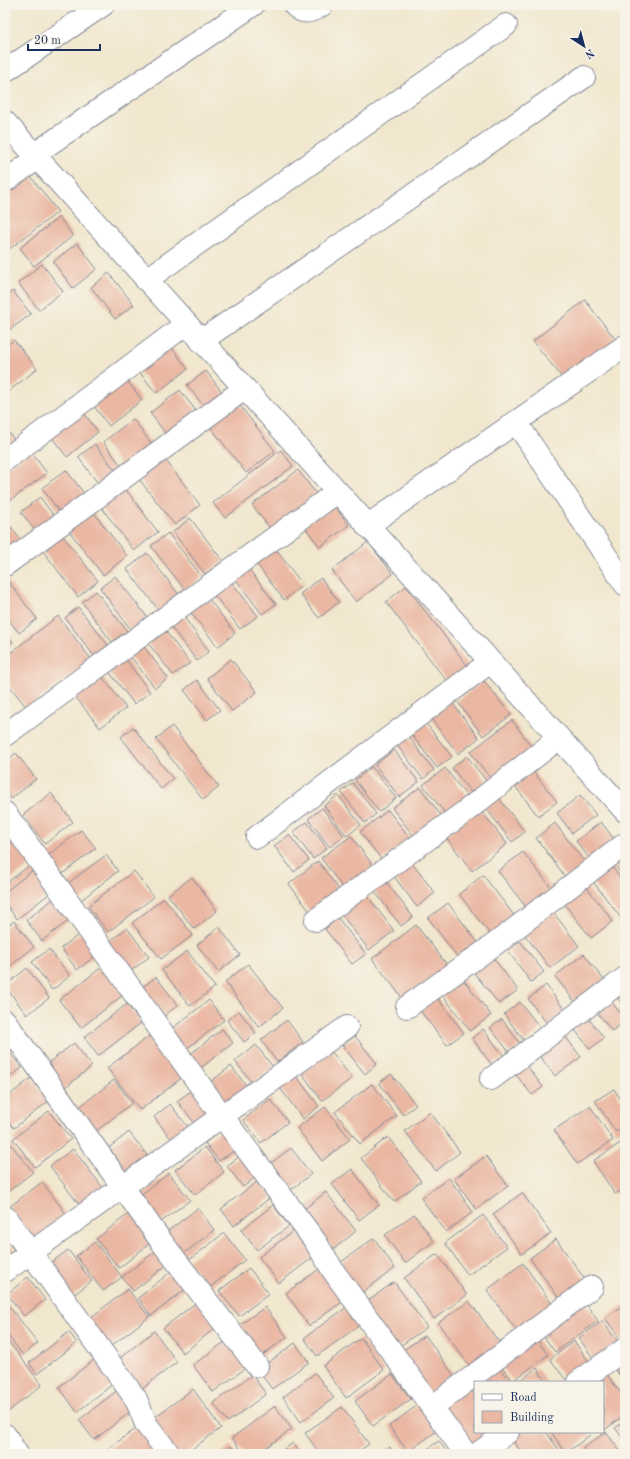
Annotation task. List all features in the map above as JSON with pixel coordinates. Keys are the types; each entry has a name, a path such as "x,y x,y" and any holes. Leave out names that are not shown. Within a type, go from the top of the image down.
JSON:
{"street":[{"path":"5,71 102,5"},
{"path":"5,181 35,157 254,5"},
{"path":"294,5 300,11 308,12 322,5"},
{"path":"146,280 506,25"},
{"path":"201,341 584,77"},
{"path":"5,122 625,811"},
{"path":"5,460 186,324"},
{"path":"367,526 625,346"},
{"path":"5,566 244,388"},
{"path":"516,422 625,584"},
{"path":"5,735 337,492"},
{"path":"257,838 490,662"},
{"path":"316,920 466,811 559,738"},
{"path":"5,813 222,1116 315,1241 334,1272 466,1454"},
{"path":"408,1007 495,944 625,844"},
{"path":"491,1079 625,978"},
{"path":"5,1021 161,1241 257,1366"},
{"path":"5,1271 347,1027"},
{"path":"5,1217 32,1252 136,1399 144,1420 169,1454"},
{"path":"432,1407 592,1287"},
{"path":"579,1381 625,1349"},
{"path":"476,1454 507,1433"},
{"path":"5,1435 17,1454"}],"building":[{"path":"28,173 58,212 8,250 5,246 5,191"},
{"path":"59,217 73,236 34,266 20,248"},
{"path":"77,243 97,269 73,288 53,262"},
{"path":"42,264 63,291 39,310 18,283"},
{"path":"109,273 134,305 115,319 91,287"},
{"path":"13,291 31,314 8,331 5,327 5,297"},
{"path":"585,300 620,345 568,385 533,341"},
{"path":"14,340 37,369 5,394 5,346"},
{"path":"170,345 188,369 156,393 138,370"},
{"path":"206,371 225,396 207,410 187,385"},
{"path":"123,375 142,400 109,426 90,401"},
{"path":"180,390 196,411 166,434 150,413"},
{"path":"238,403 275,451 246,473 209,425"},
{"path":"81,409 98,432 67,457 49,434"},
{"path":"133,419 154,447 124,469 103,442"},
{"path":"5,428 17,443 5,452"},
{"path":"95,444 121,478 104,491 78,457"},
{"path":"281,450 293,466 225,518 213,503"},
{"path":"30,451 47,473 7,503 5,500 5,470"},
{"path":"161,454 200,505 175,525 135,474"},
{"path":"66,470 86,496 62,515 42,488"},
{"path":"298,470 318,496 272,531 252,505"},
{"path":"123,486 158,532 134,551 99,504"},
{"path":"40,497 54,516 35,531 21,512"},
{"path":"333,504 349,525 320,547 304,526"},
{"path":"91,509 127,556 103,575 66,527"},
{"path":"190,518 223,561 205,574 173,532"},
{"path":"5,519 22,542 5,555"},
{"path":"168,533 202,577 185,590 151,546"},
{"path":"63,536 98,581 78,597 43,551"},
{"path":"368,542 393,574 356,602 332,570"},
{"path":"271,543 303,585 284,600 252,558"},
{"path":"147,553 180,596 160,612 127,569"},
{"path":"244,563 276,604 262,614 231,573"},
{"path":"115,576 148,618 132,631 100,588"},
{"path":"227,576 258,616 240,629 210,589"},
{"path":"5,577 37,619 19,633 5,615"},
{"path":"321,578 339,602 319,618 300,594"},
{"path":"406,586 470,669 449,684 386,602"},
{"path":"96,591 127,631 112,642 82,602"},
{"path":"206,595 235,633 218,647 188,609"},
{"path":"78,607 108,645 94,656 65,618"},
{"path":"180,612 209,651 197,661 167,622"},
{"path":"58,616 91,659 27,708 5,680 5,657"},
{"path":"161,625 190,663 173,675 144,638"},
{"path":"5,631 13,642 5,648"},
{"path":"140,642 168,678 155,688 127,652"},
{"path":"124,657 150,692 134,704 107,669"},
{"path":"231,659 257,692 232,711 207,678"},
{"path":"101,675 126,708 100,728 74,695"},
{"path":"197,680 220,710 207,720 184,690"},
{"path":"484,681 511,715 483,736 457,701"},
{"path":"450,700 479,738 458,754 429,716"},
{"path":"512,720 533,749 492,780 470,752"},
{"path":"425,722 452,757 437,768 411,734"},
{"path":"172,726 219,787 203,800 156,739"},
{"path":"133,727 173,779 161,789 121,737"},
{"path":"408,736 434,770 423,779 397,745"},
{"path":"394,750 419,782 399,797 375,765"},
{"path":"16,753 36,779 11,799 5,791 5,762"},
{"path":"467,756 488,783 473,795 452,768"},
{"path":"372,767 396,798 379,812 355,780"},
{"path":"445,768 469,799 447,816 423,785"},
{"path":"533,771 557,802 538,816 515,786"},
{"path":"353,783 376,814 365,823 341,792"},
{"path":"420,787 443,818 416,839 392,808"},
{"path":"51,793 73,822 45,844 23,815"},
{"path":"495,793 525,832 512,842 482,803"},
{"path":"338,795 361,825 347,836 324,806"},
{"path":"580,795 596,815 572,833 557,813"},
{"path":"322,808 344,836 330,847 308,819"},
{"path":"480,809 507,844 472,871 445,836"},
{"path":"388,810 410,838 382,860 360,832"},
{"path":"307,822 327,848 313,859 293,832"},
{"path":"601,822 618,844 593,863 576,841"},
{"path":"555,823 586,864 567,879 536,838"},
{"path":"81,830 96,848 61,875 47,856"},
{"path":"289,835 309,860 294,872 274,846"},
{"path":"351,836 375,868 345,891 321,858"},
{"path":"16,839 34,862 5,884 5,847"},
{"path":"625,849 625,879 611,860"},
{"path":"523,852 554,891 529,911 498,871"},
{"path":"106,855 118,871 76,904 63,887"},
{"path":"408,858 435,893 417,907 390,871"},
{"path":"318,861 343,895 314,917 289,884"},
{"path":"610,864 625,884 625,915 621,918 591,879"},
{"path":"37,867 54,890 17,919 5,903 5,892"},
{"path":"134,871 154,897 108,932 88,906"},
{"path":"483,875 516,918 492,937 459,894"},
{"path":"192,877 217,911 194,929 168,895"},
{"path":"384,879 413,917 401,926 372,888"},
{"path":"585,885 613,921 591,938 563,902"},
{"path":"366,894 394,931 369,950 341,914"},
{"path":"57,896 73,917 42,941 26,920"},
{"path":"164,898 193,935 161,959 132,923"},
{"path":"448,903 479,944 459,959 428,918"},
{"path":"553,912 579,946 550,968 524,934"},
{"path":"338,918 366,954 352,964 325,929"},
{"path":"14,921 34,947 5,970 5,928"},
{"path":"416,925 448,966 404,1000 372,959"},
{"path":"219,927 240,955 218,972 197,945"},
{"path":"127,928 149,957 128,973 106,944"},
{"path":"81,933 98,954 77,970 61,948"},
{"path":"520,941 544,972 531,982 508,951"},
{"path":"49,949 70,976 52,990 32,962"},
{"path":"187,951 215,987 190,1006 162,970"},
{"path":"584,954 607,984 578,1006 555,976"},
{"path":"491,955 518,990 499,1004 472,970"},
{"path":"248,964 283,1008 259,1027 225,982"},
{"path":"102,967 123,995 81,1028 59,1000"},
{"path":"27,968 49,998 27,1015 5,986"},
{"path":"459,974 491,1015 470,1031 439,990"},
{"path":"156,977 178,1005 163,1017 141,988"},
{"path":"546,985 566,1012 549,1026 528,999"},
{"path":"625,990 625,1008 616,996"},
{"path":"435,995 464,1033 447,1045 418,1008"},
{"path":"209,1000 224,1020 185,1050 170,1030"},
{"path":"610,1000 625,1019 625,1021 612,1031 596,1011"},
{"path":"520,1002 541,1029 525,1042 504,1014"},
{"path":"127,1004 141,1023 98,1056 84,1037"},
{"path":"239,1011 256,1033 244,1042 227,1020"},
{"path":"586,1015 604,1038 590,1049 572,1026"},
{"path":"502,1019 521,1045 510,1053 490,1028"},
{"path":"287,1020 303,1042 277,1062 261,1040"},
{"path":"222,1029 233,1043 193,1074 183,1060"},
{"path":"483,1029 504,1056 492,1065 472,1038"},
{"path":"562,1032 581,1057 555,1076 536,1051"},
{"path":"152,1034 184,1076 140,1110 107,1068"},
{"path":"355,1036 377,1064 365,1074 342,1045"},
{"path":"74,1043 92,1066 61,1091 43,1067"},
{"path":"256,1045 273,1067 252,1083 235,1061"},
{"path":"5,1046 22,1068 8,1078 5,1074"},
{"path":"331,1051 352,1078 322,1101 302,1073"},
{"path":"524,1062 543,1087 532,1095 513,1071"},
{"path":"231,1066 249,1089 223,1109 205,1086"},
{"path":"391,1074 416,1105 403,1115 379,1083"},
{"path":"296,1076 319,1106 303,1119 280,1088"},
{"path":"31,1078 49,1101 14,1128 5,1117 5,1099"},
{"path":"114,1080 132,1103 91,1135 73,1112"},
{"path":"372,1084 397,1116 360,1144 335,1112"},
{"path":"195,1088 214,1113 197,1126 177,1101"},
{"path":"614,1089 625,1106 625,1126 616,1132 595,1101"},
{"path":"270,1099 288,1122 261,1143 243,1120"},
{"path":"170,1104 192,1132 175,1144 154,1117"},
{"path":"590,1106 613,1140 577,1164 554,1130"},
{"path":"325,1107 350,1139 322,1161 297,1128"},
{"path":"49,1111 71,1139 35,1167 13,1139"},
{"path":"430,1112 460,1152 436,1171 405,1131"},
{"path":"220,1131 235,1150 219,1161 205,1143"},
{"path":"129,1132 150,1159 127,1177 106,1150"},
{"path":"5,1137 33,1172 5,1194"},
{"path":"388,1137 421,1181 394,1202 361,1158"},
{"path":"625,1140 625,1188 615,1194 593,1161"},
{"path":"205,1147 224,1172 195,1195 175,1170"},
{"path":"291,1148 311,1174 287,1193 267,1166"},
{"path":"73,1149 104,1189 81,1207 50,1166"},
{"path":"241,1155 257,1176 243,1187 227,1166"},
{"path":"486,1156 508,1186 476,1209 454,1179"},
{"path":"352,1169 379,1205 359,1220 332,1184"},
{"path":"169,1173 190,1200 158,1224 138,1197"},
{"path":"449,1178 473,1212 446,1232 421,1198"},
{"path":"258,1181 271,1197 234,1226 221,1209"},
{"path":"42,1182 68,1216 36,1241 9,1207"},
{"path":"326,1192 356,1231 334,1249 303,1210"},
{"path":"522,1193 551,1233 522,1254 493,1214"},
{"path":"273,1205 289,1226 257,1250 241,1230"},
{"path":"198,1208 214,1230 177,1259 160,1237"},
{"path":"131,1212 153,1241 119,1268 96,1239"},
{"path":"414,1214 434,1241 405,1263 385,1235"},
{"path":"483,1215 507,1247 468,1275 445,1243"},
{"path":"300,1226 320,1252 279,1283 259,1257"},
{"path":"224,1233 245,1260 209,1288 188,1261"},
{"path":"5,1238 18,1255 5,1264"},
{"path":"374,1238 395,1268 355,1298 333,1268"},
{"path":"556,1239 587,1282 561,1301 530,1258"},
{"path":"95,1242 122,1277 103,1291 76,1256"},
{"path":"161,1247 172,1261 133,1291 122,1277"},
{"path":"68,1250 92,1281 72,1296 48,1265"},
{"path":"437,1254 467,1295 434,1319 404,1278"},
{"path":"523,1263 552,1304 516,1330 487,1290"},
{"path":"322,1267 346,1299 309,1326 286,1293"},
{"path":"249,1268 269,1294 239,1316 219,1291"},
{"path":"173,1270 187,1288 151,1316 138,1298"},
{"path":"28,1277 45,1300 24,1316 7,1294"},
{"path":"394,1282 427,1327 393,1351 361,1306"},
{"path":"128,1289 149,1317 107,1349 86,1321"},
{"path":"582,1298 598,1321 555,1352 539,1330"},
{"path":"5,1301 38,1343 23,1355 5,1332"},
{"path":"469,1301 502,1346 471,1368 438,1323"},
{"path":"197,1302 217,1327 183,1353 163,1328"},
{"path":"625,1304 625,1338 621,1340 605,1318"},
{"path":"348,1306 361,1324 317,1356 304,1338"},
{"path":"265,1307 287,1337 257,1359 234,1329"},
{"path":"602,1321 619,1343 595,1361 579,1338"},
{"path":"154,1331 177,1362 138,1392 115,1362"},
{"path":"69,1332 77,1343 37,1374 29,1363"},
{"path":"425,1335 455,1377 429,1396 398,1354"},
{"path":"5,1337 42,1385 5,1414"},
{"path":"535,1337 548,1355 513,1381 499,1363"},
{"path":"230,1338 250,1365 213,1392 193,1365"},
{"path":"361,1338 384,1370 346,1398 323,1366"},
{"path":"574,1341 590,1363 566,1380 550,1359"},
{"path":"295,1343 309,1362 272,1389 258,1370"},
{"path":"625,1355 625,1383 612,1365"},
{"path":"99,1356 118,1380 77,1412 59,1387"},
{"path":"497,1365 509,1381 476,1381"},
{"path":"537,1368 545,1381 522,1381"},
{"path":"315,1373 334,1398 301,1422 283,1397"},
{"path":"606,1373 625,1399 625,1415 604,1430 604,1381 595,1381"},
{"path":"392,1374 411,1399 373,1426 355,1401"},
{"path":"252,1375 266,1394 228,1422 213,1403"},
{"path":"468,1386 474,1395 474,1433 498,1433 471,1452 439,1408"},
{"path":"119,1389 134,1409 94,1440 79,1420"},
{"path":"193,1389 221,1428 185,1454 171,1454 148,1422"},
{"path":"419,1404 438,1430 408,1452 389,1426"},
{"path":"275,1406 292,1429 257,1454 244,1454 232,1438"},
{"path":"342,1407 369,1444 355,1454 320,1454 305,1433"},
{"path":"625,1421 625,1441 615,1428"},
{"path":"141,1425 162,1454 101,1454"},
{"path":"606,1432 622,1454 587,1454 583,1448"},
{"path":"516,1433 547,1433 562,1454 523,1454 510,1437"},
{"path":"552,1433 589,1433 590,1435 566,1453"},
{"path":"439,1441 448,1454 420,1454"},
{"path":"498,1442 507,1454 482,1454"},
{"path":"293,1443 301,1454 277,1454"},
{"path":"231,1446 236,1454 220,1454"},
{"path":"390,1447 396,1454 380,1454"}]}
